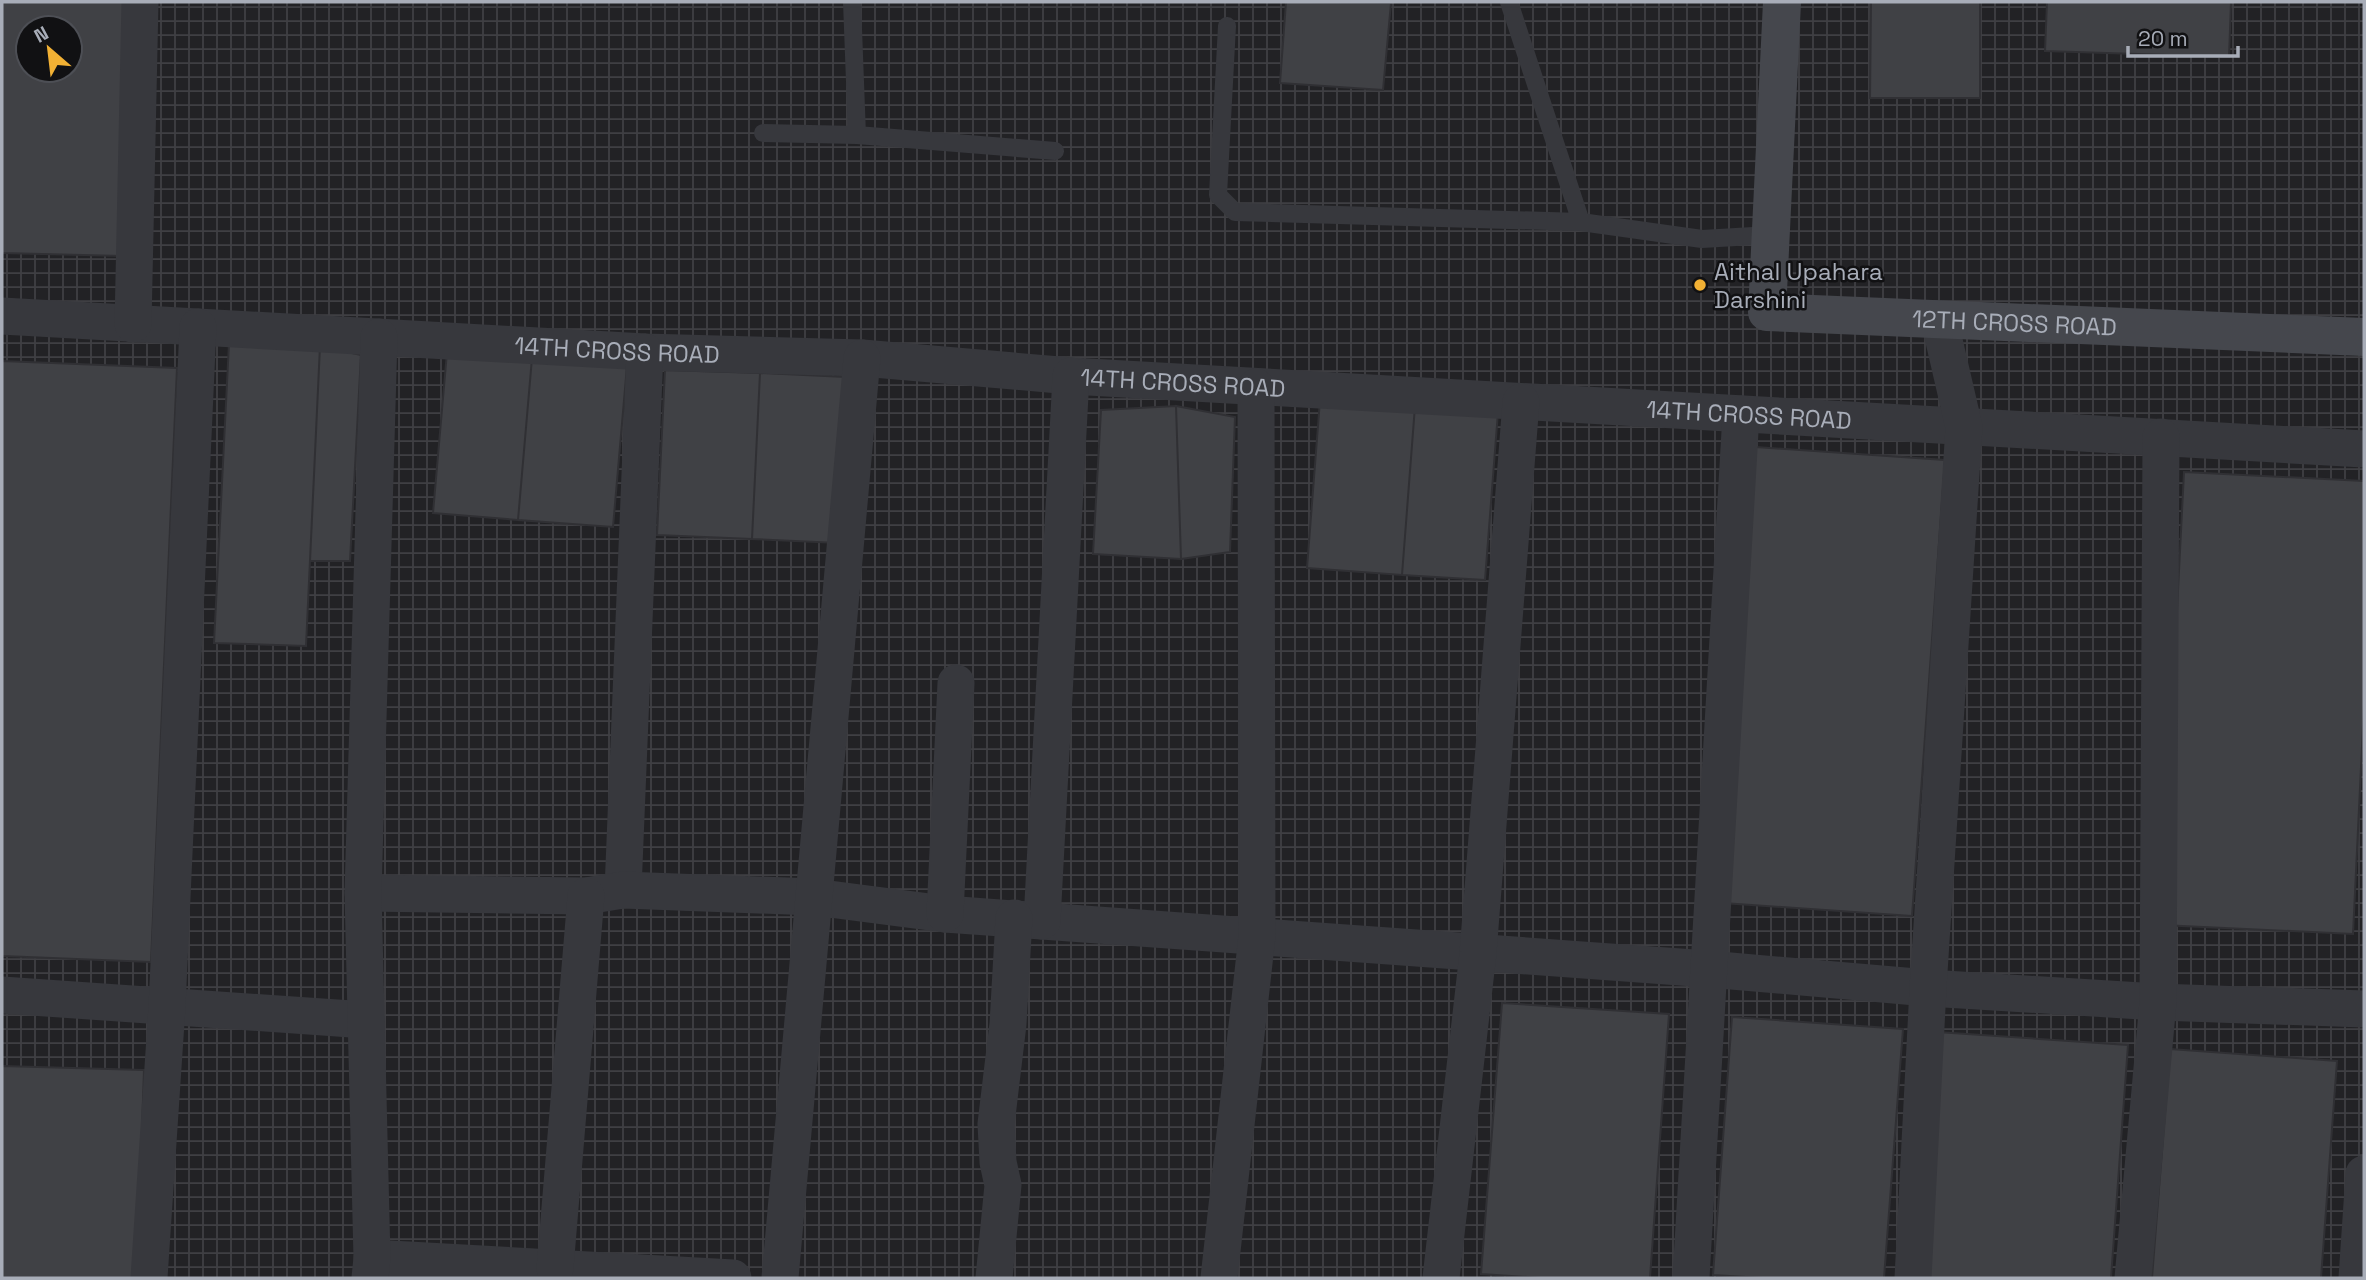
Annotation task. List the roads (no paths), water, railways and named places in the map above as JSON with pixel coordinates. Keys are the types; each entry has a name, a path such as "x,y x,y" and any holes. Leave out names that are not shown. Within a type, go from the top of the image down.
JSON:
{"street":[{"path":"134,324 140,2"},
{"name":"12TH CROSS ROAD","path":"1782,2 1767,312 2364,337"},
{"name":"14TH CROSS ROAD","path":"2,316 645,352 862,358 1071,376 2364,449"},
{"path":"1913,1278 1927,988 1964,428 1939,319"},
{"path":"149,1278 167,1007 198,327"},
{"path":"379,337 363,893 371,1268 555,1268 596,1274 733,1278"},
{"path":"623,890 645,352"},
{"path":"780,1278 862,358"},
{"path":"994,1278 1003,1185 998,1162 996,1124 1008,1024 1028,919 1071,376"},
{"path":"1219,1278 1256,936 1256,387"},
{"path":"1441,1278 1478,953 1521,402"},
{"path":"1691,1278 1741,414"},
{"path":"2133,1278 2158,1002 2161,437"},
{"path":"945,914 956,683"},
{"path":"363,893 586,896 623,890 814,897 945,914 1708,969 1927,988 2158,1002 2364,1009"},
{"path":"555,1268 586,896"},
{"path":"2,995 366,1020"},
{"path":"2357,1278 2364,1174"}],"lane":[{"path":"852,2 857,135"},
{"path":"1509,2 1581,222"},
{"path":"1227,26 1218,195 1235,212 1581,222 1702,239 1770,235"},
{"path":"763,133 857,135 1055,151"}],"place":[{"name":"Aithal Upahara Darshini","path":"1700,285"}]}
